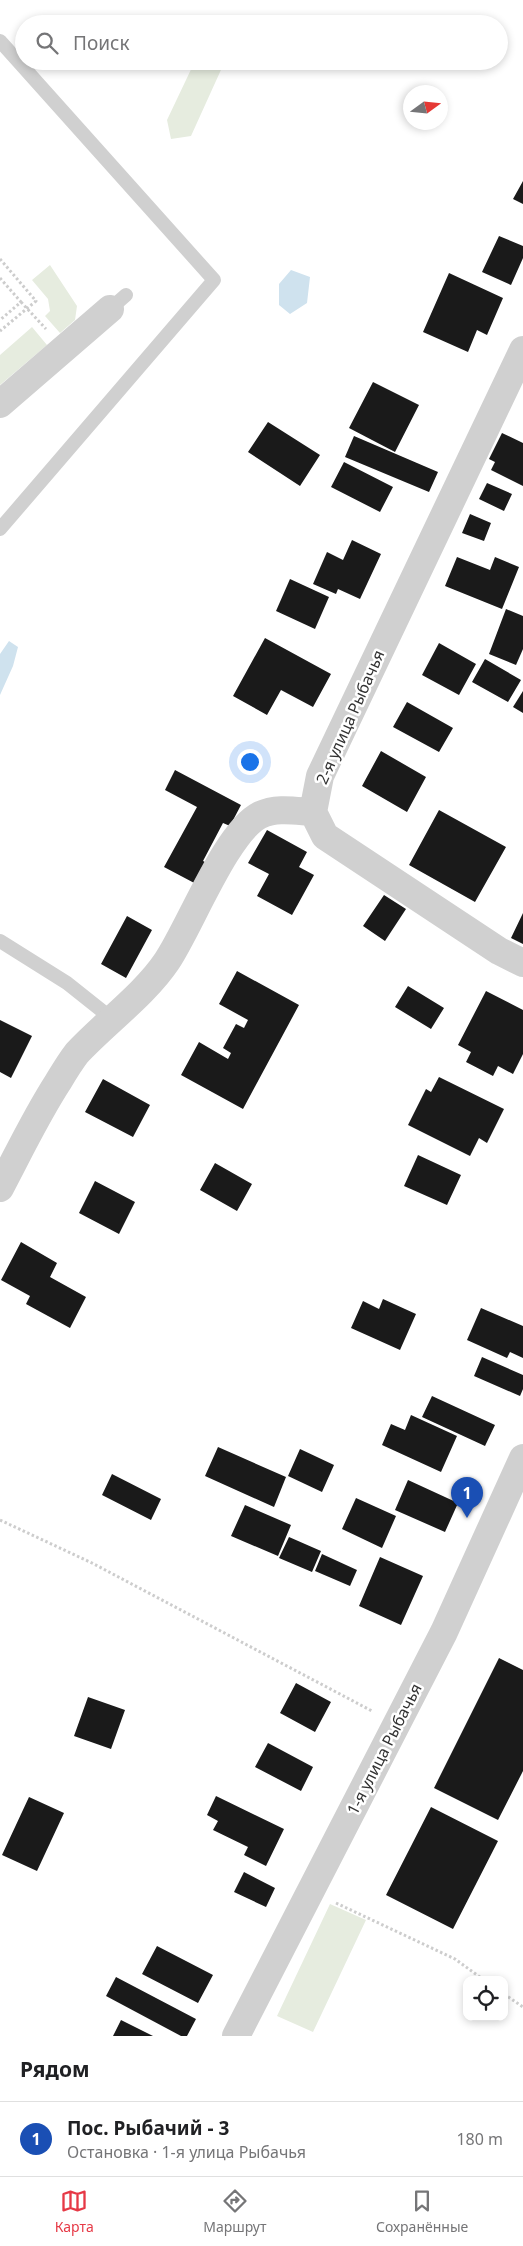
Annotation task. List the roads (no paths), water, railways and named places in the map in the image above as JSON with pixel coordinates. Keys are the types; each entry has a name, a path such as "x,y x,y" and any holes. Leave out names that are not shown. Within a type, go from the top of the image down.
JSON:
{"street":[{"path":"0,404 118,302"},
{"name":"2-я улица Рыбачья","path":"313,812 320,776 523,350"},
{"path":"0,1188 43,1105 76,1055 111,1018 149,984 167,961 239,834 260,816 280,810 313,812 325,836 499,951 523,963"},
{"name":"1-я улица Рыбачья","path":"236,2036 444,1632 523,1458"}],"lane":[{"path":"0,41 15,58"},
{"path":"0,529 214,280 26,70"},
{"path":"0,941 67,983 111,1018"}],"water":[{"path":"291,270 310,277 307,303 290,314 279,305 279,284"},
{"path":"9,641 18,647 13,666 0,695 0,654"}],"place":[{"name":"Пос. Рыбачий - 3","path":"467,1518"}]}
